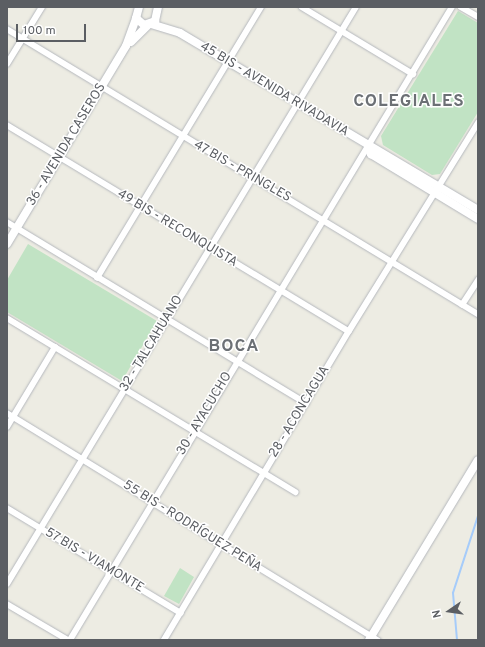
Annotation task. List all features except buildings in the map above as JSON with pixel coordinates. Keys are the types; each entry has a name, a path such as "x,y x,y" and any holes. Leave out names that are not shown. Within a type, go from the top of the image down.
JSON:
{"main road":[{"name":"45 BIS - AVENIDA RIVADAVIA","path":"159,9 180,34"},
{"name":"36 - AVENIDA CASEROS","path":"126,46 150,24 159,9"},
{"name":"45 BIS - AVENIDA RIVADAVIA","path":"136,11 140,24 150,24 180,34 368,147 375,147 478,219"},
{"name":"36 - AVENIDA CASEROS","path":"7,244 126,46 136,11"},
{"name":"45 BIS - AVENIDA RIVADAVIA","path":"437,190 478,210"},
{"path":"373,639 478,460"}],"street":[{"path":"7,64 42,7"},
{"path":"97,278 261,7"},
{"path":"302,7 413,74"},
{"name":"32 - TALCAHUANO","path":"7,584 356,7"},
{"name":"30 - AYACUCHO","path":"69,640 112,572 237,361 322,220 413,74 452,7"},
{"path":"461,7 478,17"},
{"name":"47 BIS - PRINGLES","path":"7,29 182,137 392,261 478,314"},
{"name":"28 - ACONCAGUA","path":"164,640 349,331 478,123"},
{"name":"49 BIS - RECONQUISTA","path":"7,125 209,249 349,331"},
{"path":"7,222 97,278 306,402"},
{"path":"462,305 478,280"},
{"path":"7,318 296,492"},
{"path":"7,427 55,347"},
{"name":"55 BIS - RODRÍGUEZ PEÑA","path":"7,414 153,501 373,639"},
{"name":"57 BIS - VIAMONTE","path":"7,508 181,613"},
{"path":"7,604 69,640"}],"green space":[{"path":"458,11 478,23 478,112 440,174 432,175 383,145 381,136"},
{"path":"28,244 157,321 122,381 7,312 7,280"},
{"path":"180,568 194,577 179,604 164,596"}],"waterway":[{"path":"457,640 453,593 478,516"}],"district":[{"name":"COLEGIALES","path":"409,103"},
{"name":"BOCA","path":"234,348"}]}
